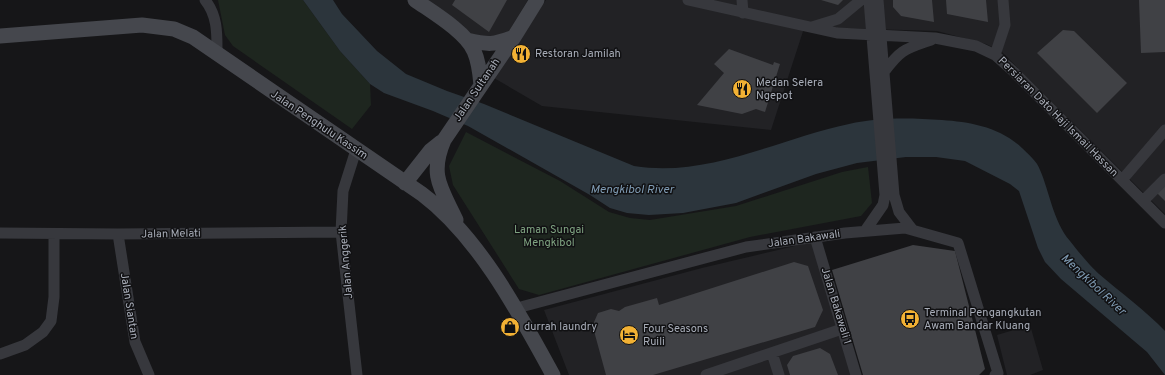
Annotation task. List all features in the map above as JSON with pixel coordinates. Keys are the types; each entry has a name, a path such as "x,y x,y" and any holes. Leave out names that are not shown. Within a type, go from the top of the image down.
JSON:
{"street":[{"path":"205,0 214,17 217,30 217,54"},
{"path":"415,0 467,40 486,45 497,44 514,37"},
{"name":"Jalan Sultanah","path":"459,228 438,181 437,156 444,140 514,37 537,0"},
{"name":"Persiaran Dato Haji Ismail Hassan","path":"688,0 837,33 935,38 976,46 995,55 1014,72 1165,223"},
{"path":"742,0 743,13"},
{"path":"811,27 838,19 861,0"},
{"path":"869,0 877,36 882,78 890,195 899,212 912,229"},
{"path":"877,36 878,0"},
{"path":"995,55 1005,25 1003,0"},
{"name":"Jalan Penghulu Kassim","path":"0,36 142,25 174,29 193,37 434,203 459,228 517,308 553,375"},
{"path":"882,78 897,55 935,38"},
{"path":"467,40 476,56 481,85"},
{"path":"1122,180 1165,130"},
{"name":"Jalan Sultanah","path":"405,183 431,150 444,140"},
{"name":"Jalan Anggerik","path":"356,150 343,191 341,232 356,375"},
{"path":"1143,201 1165,179"},
{"path":"865,230 890,195"},
{"name":"Jalan Bakawali","path":"517,308 746,247 865,230 912,229 958,243 998,373 995,375"},
{"name":"Jalan Melati","path":"0,233 118,234 341,232"},
{"path":"0,354 25,345 43,332 51,321 54,297 54,234"},
{"name":"Jalan Siantan","path":"118,234 135,342 149,375"},
{"name":"Jalan Bakawali 1","path":"815,237 856,375"},
{"path":"706,375 842,329"},
{"path":"772,353 779,375"}],"shaded area":[{"path":"428,0 528,0 509,31 493,37 483,37 468,33"},
{"path":"546,0 1165,0 1165,214 1002,52 986,44 937,31 834,28 806,22 771,130 542,106 494,78"},
{"path":"812,242 852,375 569,375 544,310 702,268"},
{"path":"1030,325 1043,370 1030,375 1007,375 997,335"}],"green space":[{"path":"218,0 303,0 340,51 370,84 371,105 352,129 233,46 225,35"},
{"name":"Laman Sungai Mengkibol","path":"466,132 560,181 609,212 630,218 650,220 736,206 842,172 868,167 872,203 861,216 750,237 539,295 519,289 453,185 449,166"}],"water":[{"name":"Mengkibol River","path":"303,0 333,0 342,14 377,51 406,74 484,104 634,166 662,168 689,167 716,162 822,131 872,120 942,120 974,124 994,130 1004,135 1022,148 1037,164 1052,207 1064,233 1084,258 1099,274 1165,331 1165,375 1147,352 1061,279 1045,262 1038,248 1019,191 1010,184 965,161 936,157 906,157 857,163 816,174 736,203 683,213 649,215 627,213 610,208 590,195 468,126 384,93 370,84 340,51"}],"building":[{"path":"455,0 507,0 489,32 452,5"},
{"path":"821,0 843,0 838,5"},
{"path":"893,0 932,0 934,22 901,16 893,7"},
{"path":"946,0 986,0 988,22 947,14"},
{"path":"1139,0 1165,0 1165,52 1141,53"},
{"path":"1063,30 1074,31 1127,83 1097,113 1037,53"},
{"name":"Medan Selera Ngepot","path":"729,49 773,65 774,62 780,64 765,112 756,109 742,114 697,105 724,73 714,64"},
{"path":"1165,185 1165,201 1157,193"},
{"name":"Terminal Pengangkutan Awam Bandar Kluang","path":"913,245 955,251 985,369 979,375 863,375 832,270"},
{"path":"794,262 808,266 823,310 815,327 653,375 606,375 594,331 594,322 598,313 611,309 619,311 625,307 657,298 659,305"},
{"path":"820,348 830,354 838,375 790,375 787,365 793,356"}],"place":[{"name":"Restoran Jamilah","path":"521,54"},
{"name":"Medan Selera Ngepot","path":"742,89"},
{"name":"Terminal Pengangkutan Awam Bandar Kluang","path":"910,319"},
{"name":"durrah laundry","path":"510,327"},
{"name":"Four Seasons Ruili","path":"629,335"}]}
